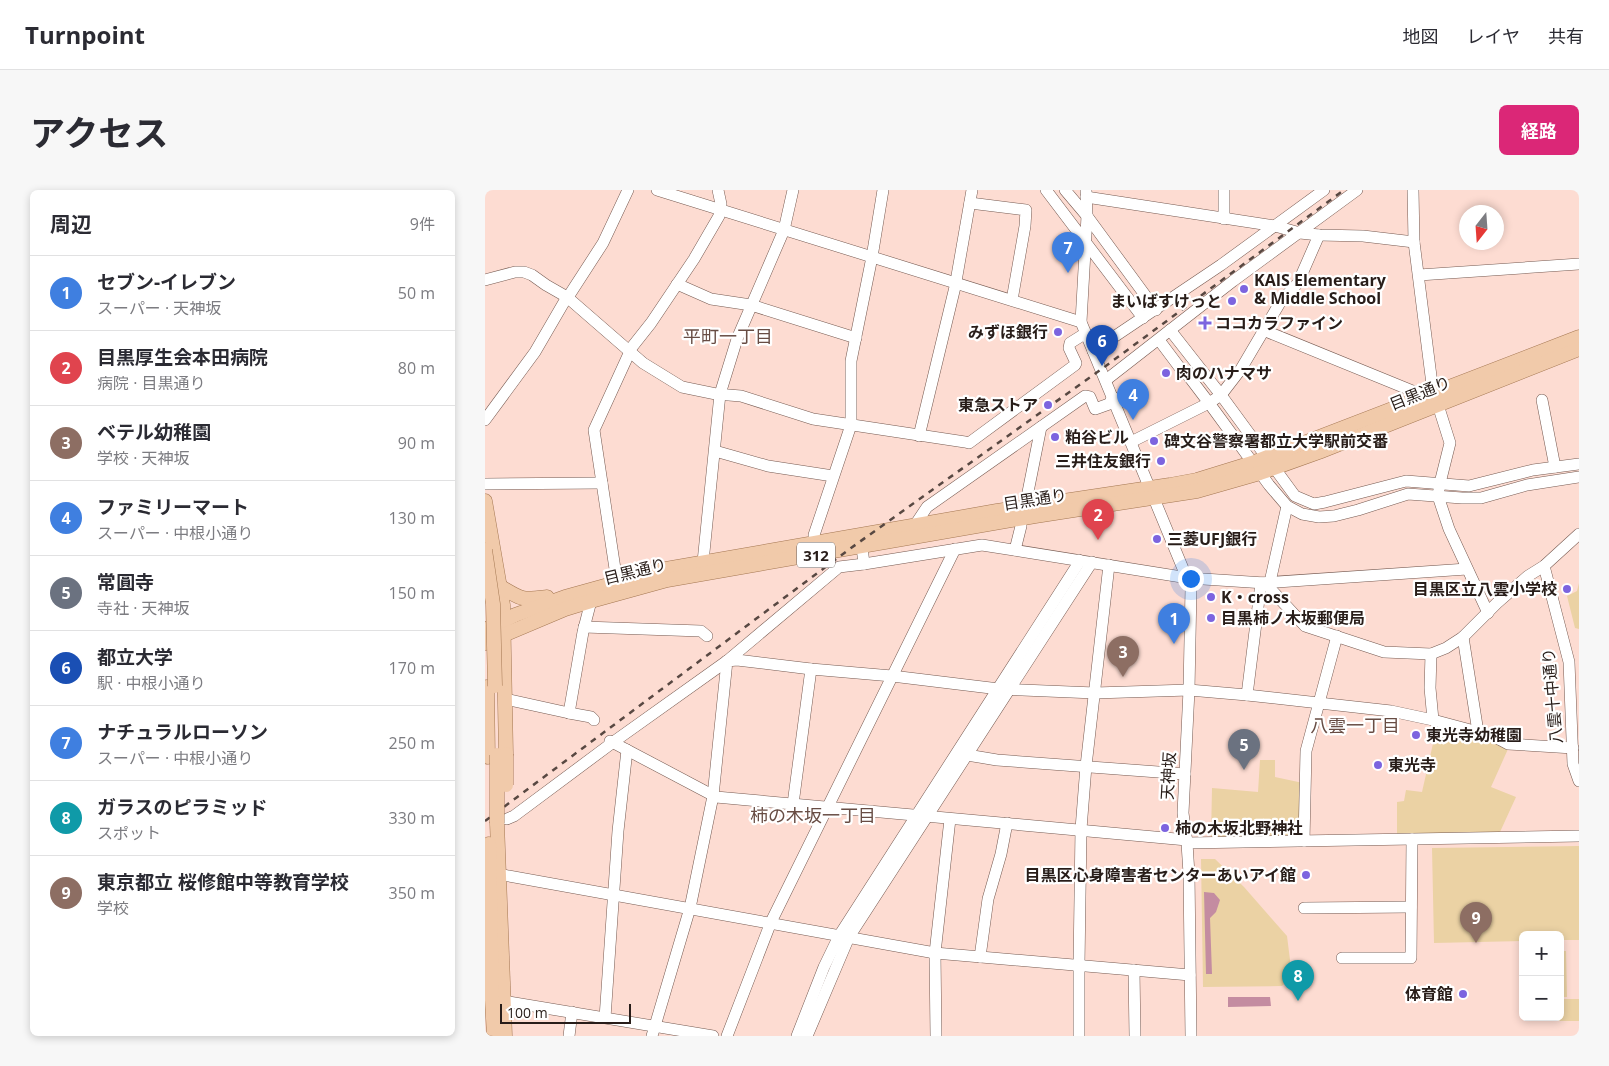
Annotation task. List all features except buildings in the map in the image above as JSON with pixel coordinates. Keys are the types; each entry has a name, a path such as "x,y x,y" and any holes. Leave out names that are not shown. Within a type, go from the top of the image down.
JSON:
{"main road":[{"name":"目黒通り","path":"485,643 504,627 565,597 666,569 915,524 1023,513 1153,493 1197,491 1270,463 1319,452 1432,398 1579,337"},
{"name":"目黒通り","path":"1432,398 1579,349"},
{"path":"485,501 501,587 504,627 505,699 497,755"},
{"name":"目黒通り","path":"485,630 504,627 667,580 963,529 1023,513"},
{"path":"485,550 493,604 491,687"},
{"path":"501,587 520,598 529,600 553,596 565,597"},
{"path":"485,625 497,755 493,1000 505,1036"},
{"path":"494,1036 488,927 495,894 503,875 497,822"},
{"path":"485,871 495,894"}],"street":[{"path":"485,420 535,352 567,297 603,243 628,190"},
{"path":"657,190 1012,300 1084,328"},
{"path":"617,582 595,430 629,351 694,259 721,210 719,190"},
{"path":"703,562 720,394 737,339 784,230 793,190"},
{"path":"815,543 814,535 851,425 851,361 872,257 883,190"},
{"path":"919,436 956,283 972,190"},
{"path":"1046,190 1149,314"},
{"path":"1065,190 1149,314"},
{"path":"1224,190 1224,219"},
{"path":"1093,351 1149,314 1324,190"},
{"path":"1106,380 1233,281 1357,190"},
{"path":"1413,190 1414,242 1432,398 1450,443 1438,496 1449,529 1487,613"},
{"path":"485,280 515,272 524,272 532,275 567,297 643,363 682,387 741,396 813,419 969,443 1075,365 1069,345 1084,328 1086,193 1224,219 1275,226 1300,233 1363,236 1414,242"},
{"path":"970,203 1026,210 1012,300"},
{"path":"1131,442 1209,404 1221,395 1241,369 1281,301 1298,283 1319,235"},
{"path":"1419,275 1579,264"},
{"path":"677,284 711,299 751,306 856,338"},
{"name":"天神坂","path":"1084,328 1153,493 1191,591 1183,818 1187,841 1191,1036"},
{"path":"1263,330 1432,398"},
{"path":"1165,335 1221,395 1295,496 1314,504 1406,481 1469,486 1533,470 1579,464"},
{"path":"1165,335 1180,368 1187,374 1256,468 1287,506 1302,514 1319,517 1334,516 1408,494 1481,498 1527,484 1579,477"},
{"path":"915,524 927,506 1085,396 1090,398 1095,409 1109,404 1113,398"},
{"path":"1542,400 1555,467"},
{"path":"1015,550 1041,427"},
{"path":"715,451 768,466 833,476"},
{"path":"485,484 602,483"},
{"path":"1247,695 1265,583 1287,506"},
{"path":"727,1036 771,922 892,676 960,548 963,529"},
{"path":"1265,583 1305,626 1384,652 1431,654 1463,637 1528,576 1544,566 1579,534"},
{"path":"497,822 514,816 611,742 727,661 839,567 982,544 1187,578 1265,583 1467,570"},
{"path":"862,547 864,564"},
{"path":"922,816 967,755 1079,560"},
{"path":"797,1036 824,967 1004,689 1092,562"},
{"path":"1079,1036 1081,829 1086,766 1109,565"},
{"name":"八雲十中通り","path":"1544,566 1569,662 1573,748 1579,781"},
{"path":"569,714 584,627 591,601"},
{"path":"584,627 701,631 707,636"},
{"path":"1304,841 1306,751 1337,636"},
{"path":"1463,637 1478,732"},
{"path":"1431,654 1430,688 1433,720"},
{"path":"727,661 737,660 1004,689 1095,694 1189,690 1247,695 1391,711 1493,736 1508,744 1573,748"},
{"path":"654,1031 690,908 713,796 727,661"},
{"path":"793,804 811,669"},
{"path":"505,699 569,714 591,717 594,720"},
{"path":"611,742 713,796 793,804 1081,829 1187,841 1579,836"},
{"path":"605,1018 618,832 627,750"},
{"path":"967,755 997,760 1185,774"},
{"path":"936,1036 935,953 950,819"},
{"path":"980,957 988,899 1001,854 1007,823"},
{"path":"1342,958 1411,958 1412,839"},
{"path":"503,875 935,953 1190,975"},
{"path":"1304,908 1411,907"},
{"path":"807,1036 844,936"},
{"path":"1134,970 1135,1036"},
{"path":"493,1000 605,1018 654,1031 713,1036"},
{"path":"569,1036 572,1012"}],"shaded area":[{"path":"1579,583 1579,629 1575,628 1567,596 1577,591"},
{"path":"1437,726 1494,742 1508,749 1491,787 1516,797 1500,832 1397,835 1397,802 1404,801 1406,790 1422,792"},
{"path":"1260,760 1275,760 1275,777 1303,783 1301,835 1211,837 1212,788 1258,792"},
{"path":"1579,846 1579,940 1564,940 1564,931 1519,931 1519,941 1434,943 1432,848"},
{"path":"1201,859 1215,859 1244,887 1287,936 1292,976 1282,986 1203,987"},
{"path":"1204,892 1214,893 1220,900 1216,912 1210,918 1212,974 1206,974"},
{"path":"1564,951 1566,951 1567,997 1564,997"},
{"path":"1228,997 1270,997 1271,1006 1228,1007"},
{"path":"1564,999 1579,999 1579,1021 1564,1021"}],"railway":[{"path":"485,821 851,548 1103,368 1344,190"}],"place":[{"name":"ナチュラルローソン","path":"1068,273"},
{"name":"KAIS Elementary & Middle School","path":"1244,289"},
{"name":"まいばすけっと","path":"1232,301"},
{"name":"ココカラファイン","path":"1205,323"},
{"name":"みずほ銀行","path":"1058,332"},
{"name":"都立大学","path":"1102,366"},
{"name":"肉のハナマサ","path":"1166,373"},
{"name":"東急ストア","path":"1048,405"},
{"name":"ファミリーマート","path":"1133,420"},
{"name":"粕谷ビル","path":"1055,437"},
{"name":"碑文谷警察署都立大学駅前交番","path":"1154,441"},
{"name":"三井住友銀行","path":"1161,461"},
{"name":"三菱UFJ銀行","path":"1157,539"},
{"name":"目黒厚生会本田病院","path":"1098,540"},
{"name":"目黒区立八雲小学校","path":"1567,589"},
{"name":"K・cross","path":"1211,597"},
{"name":"目黒柿ノ木坂郵便局","path":"1211,618"},
{"name":"セブン-イレブン","path":"1174,644"},
{"name":"ベテル幼稚園","path":"1123,677"},
{"name":"東光寺幼稚園","path":"1416,735"},
{"name":"東光寺","path":"1378,765"},
{"name":"常圓寺","path":"1244,770"},
{"name":"柿の木坂北野神社","path":"1165,828"},
{"name":"目黒区心身障害者センターあいアイ館","path":"1306,875"},
{"name":"東京都立 桜修館中等教育学校","path":"1476,943"},
{"name":"体育館","path":"1463,994"},
{"name":"ガラスのピラミッド","path":"1298,1001"}],"district":[{"name":"平町一丁目","path":"728,336"},
{"name":"八雲一丁目","path":"1355,725"},
{"name":"柿の木坂一丁目","path":"813,815"}]}
